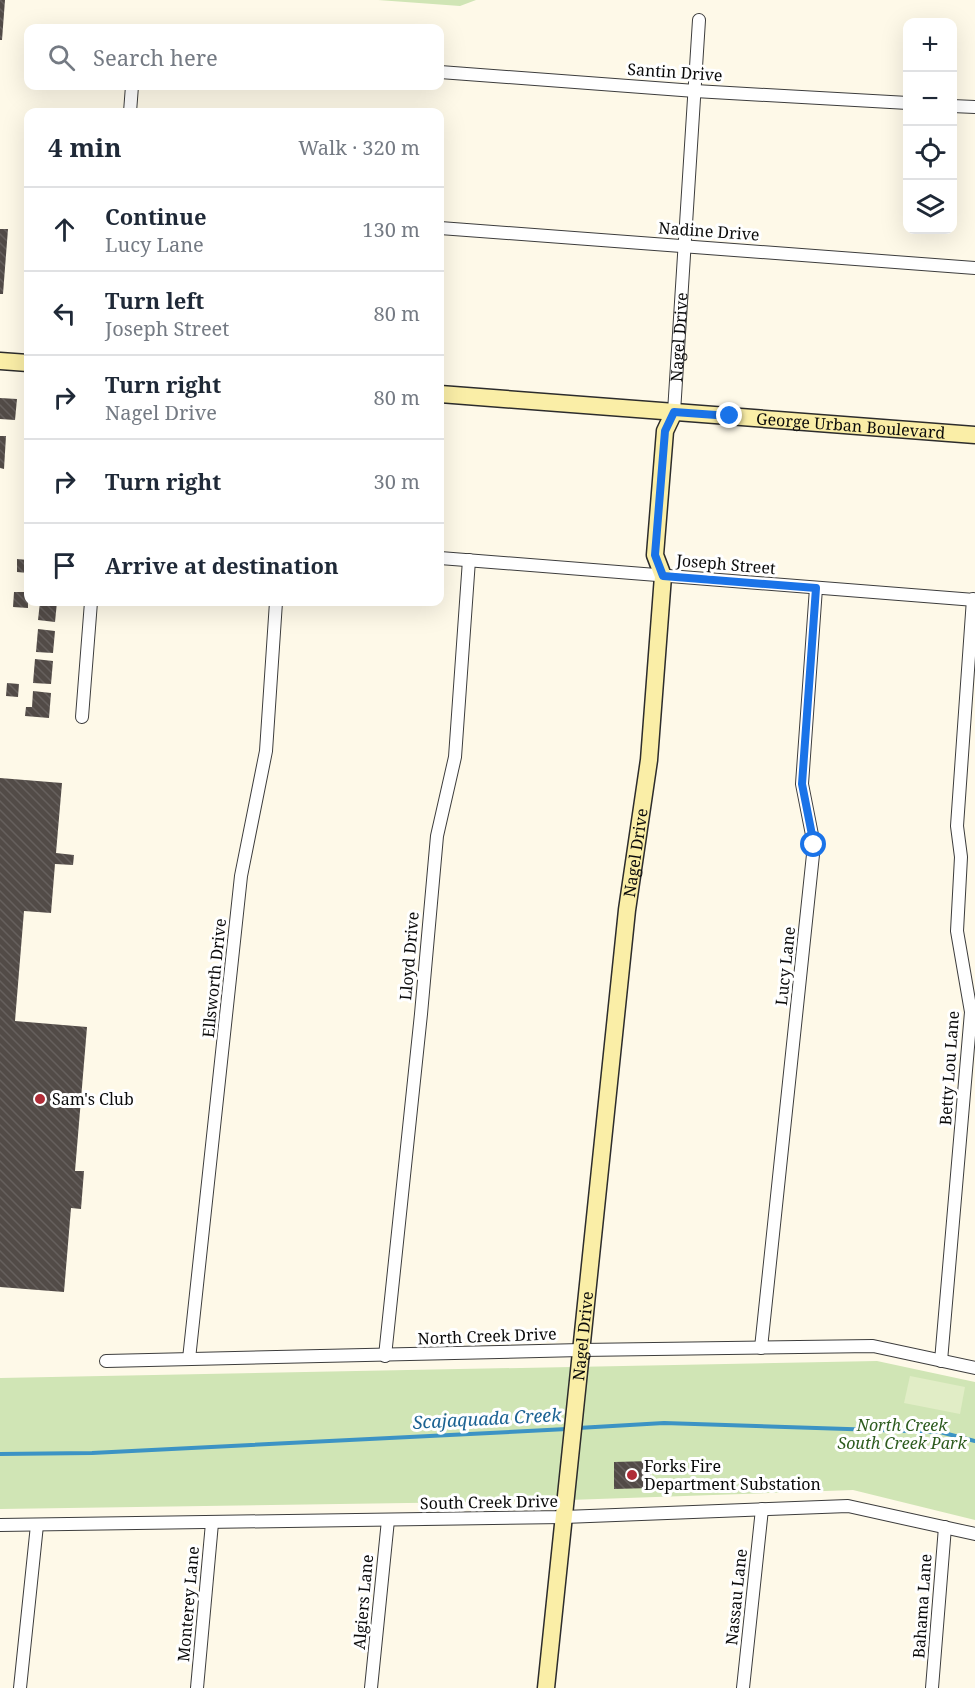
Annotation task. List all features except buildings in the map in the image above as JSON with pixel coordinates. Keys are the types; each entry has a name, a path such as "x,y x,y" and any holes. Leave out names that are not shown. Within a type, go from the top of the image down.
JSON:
{"street":[{"name":"Nagel Drive","path":"546,1688 627,910 649,760 663,576 655,555 665,431 674,412 699,20"},
{"name":"Santin Drive","path":"444,72 695,91 903,103"},
{"path":"130,108 132,90"},
{"path":"957,106 975,107"},
{"name":"Nadine Drive","path":"444,228 975,268"},
{"path":"0,361 24,363"},
{"name":"George Urban Boulevard","path":"444,394 975,435"},
{"name":"Joseph Street","path":"444,558 974,599"},
{"name":"Lloyd Drive","path":"385,1356 437,836 455,757 469,560"},
{"name":"Lucy Lane","path":"761,1348 814,845 802,784 816,588"},
{"name":"Betty Lou Lane","path":"941,1360 971,1012 957,931 961,857 957,826 974,599"},
{"path":"82,717 91,606"},
{"name":"Ellsworth Drive","path":"189,1359 241,876 266,751 276,606"},
{"name":"North Creek Drive","path":"106,1361 873,1346 975,1368"},
{"name":"South Creek Drive","path":"0,1526 564,1517 848,1506 975,1534"},
{"name":"Nassau Lane","path":"743,1688 762,1509"},
{"name":"Algiers Lane","path":"371,1688 388,1520"},
{"name":"Monterey Lane","path":"196,1688 212,1523"},
{"path":"20,1688 37,1525"},
{"name":"Bahama Lane","path":"932,1688 945,1527"}],"green space":[{"path":"378,0 476,0 460,6"},
{"name":"North Creek South Creek Park","path":"877,1361 975,1382 975,1520 853,1490 540,1501 0,1509 0,1378"},
{"path":"910,1376 965,1387 960,1414 904,1403"}],"waterway":[{"name":"Scajaquada Creek","path":"578,1428 664,1423 940,1432 975,1441"},
{"name":"Scajaquada Creek","path":"0,1454 92,1453 567,1429"}],"place":[{"name":"Sam's Club","path":"40,1099"},
{"name":"Forks Fire Department Substation","path":"632,1475"}],"route":[{"path":"730,416 674,412 665,431 655,555 663,576 816,588 802,784 814,845"}]}
